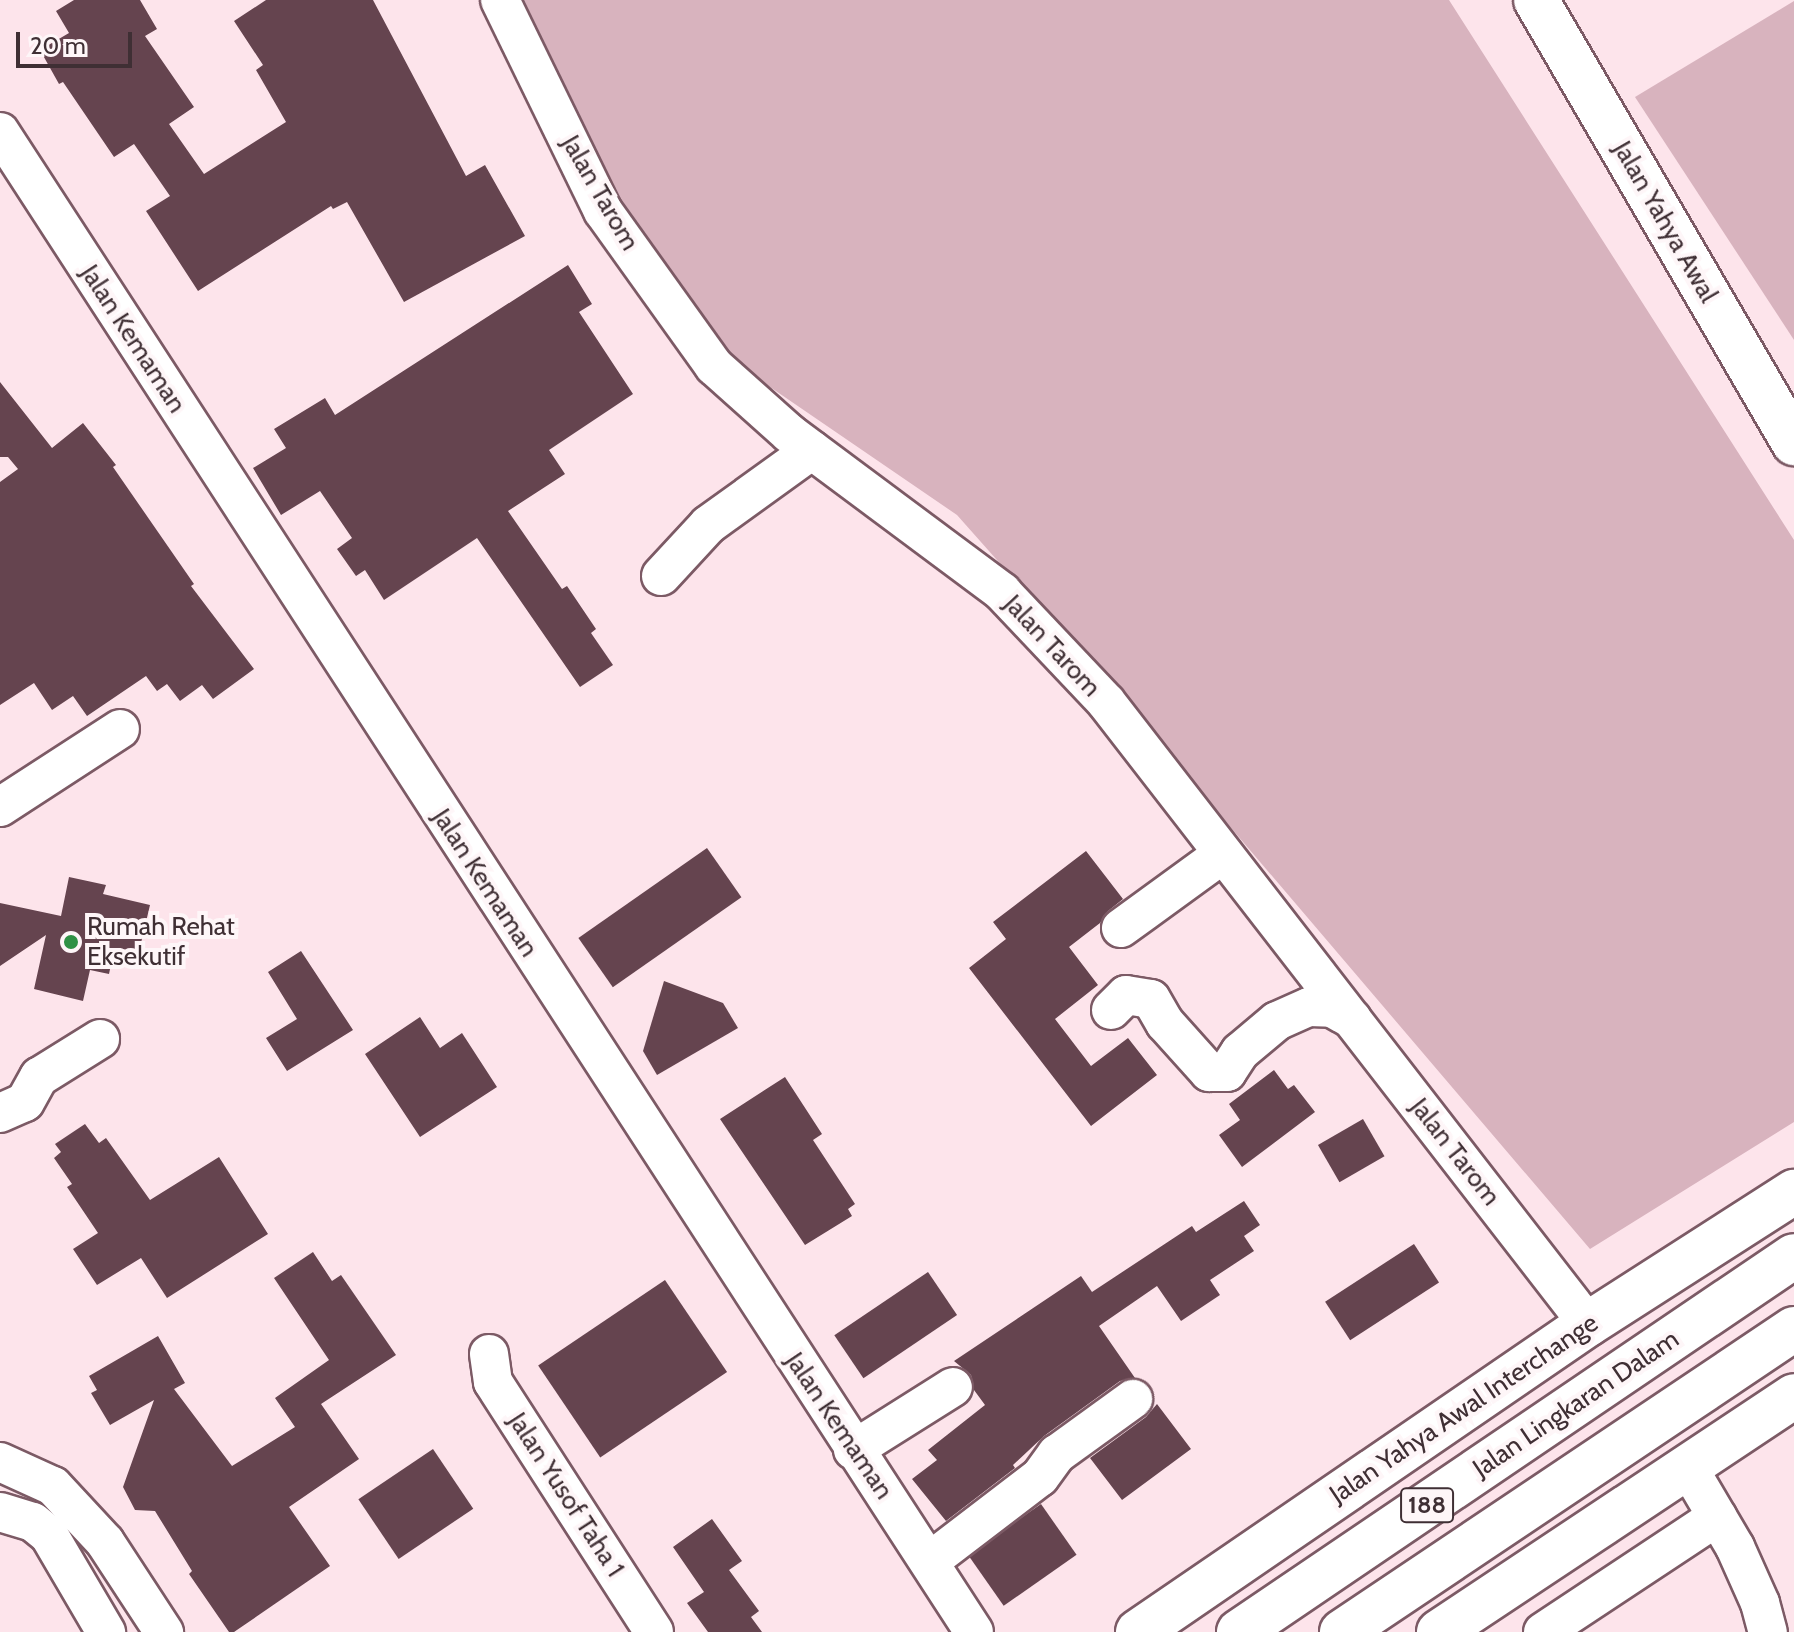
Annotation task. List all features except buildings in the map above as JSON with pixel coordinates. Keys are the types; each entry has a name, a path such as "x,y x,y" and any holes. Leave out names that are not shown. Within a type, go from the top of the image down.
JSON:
{"main road":[{"name":"Jalan Yahya Awal","path":"1536,0 1794,443"},
{"name":"Jalan Yahya Awal Interchange","path":"1138,1632 1588,1324 1794,1192"},
{"name":"Jalan Lingkaran Dalam","path":"1239,1632 1794,1256"},
{"name":"188","path":"1342,1632 1794,1329"},
{"path":"1439,1632 1689,1469 1794,1396"}],"street":[{"name":"Jalan Tarom","path":"500,0 603,211 714,366 797,460 1002,592 1106,702 1204,869 1352,1019 1588,1324"},
{"name":"Jalan Kemaman","path":"0,132 974,1632"},
{"path":"661,576 702,530 797,460"},
{"path":"0,807 120,729"},
{"path":"1121,928 1204,869"},
{"path":"1111,1010 1126,995 1151,999 1165,1023 1209,1072 1227,1072 1240,1052 1277,1021 1309,1007 1332,1008 1352,1019"},
{"path":"0,1113 25,1102 39,1077 100,1039"},
{"name":"Jalan Yusof Taha 1","path":"489,1354 493,1382 654,1632"},
{"path":"853,1450 953,1387"},
{"path":"930,1561 1040,1477 1057,1454 1133,1399"},
{"path":"0,1462 53,1486 105,1542 164,1632"},
{"path":"1689,1469 1760,1603 1768,1632"},
{"path":"0,1512 33,1522 49,1535 106,1632"},
{"path":"1543,1632 1717,1517"}],"shaded area":[{"path":"517,0 1449,0 1794,540 1794,1122 1590,1249 1140,721 957,515 729,359 662,287"},
{"path":"1794,1 1794,340 1635,97"}],"place":[{"name":"Rumah Rehat Eksekutif","path":"71,942"}]}
